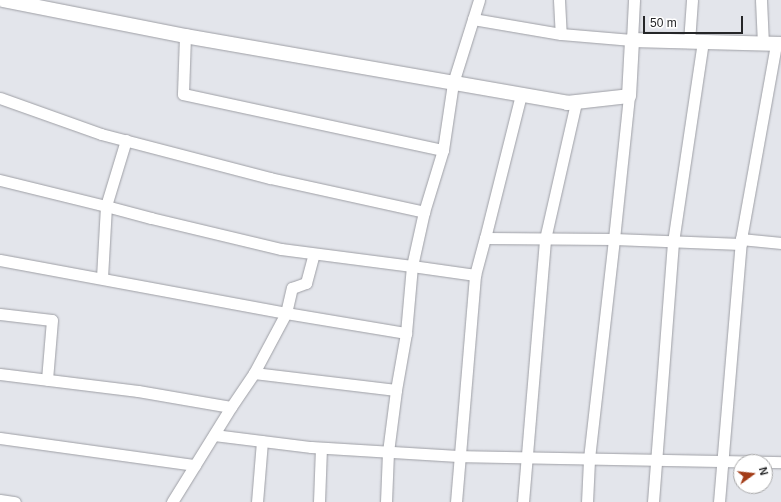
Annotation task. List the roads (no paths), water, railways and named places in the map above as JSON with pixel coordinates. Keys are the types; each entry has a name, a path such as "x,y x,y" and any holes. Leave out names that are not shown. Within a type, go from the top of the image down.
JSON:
{"street":[{"path":"3,0 185,36 567,103 629,96"},
{"path":"386,502 388,452 396,390 406,333 412,266 424,212 443,150 453,83 479,0"},
{"path":"559,0 561,34"},
{"path":"587,502 589,460 629,96 634,0"},
{"path":"654,502 655,461 673,242 696,42 692,0"},
{"path":"719,502 721,462 741,242 773,44 761,0"},
{"path":"473,19 561,34 632,40 773,44"},
{"path":"185,36 182,94 443,150"},
{"path":"456,502 458,456 475,274 521,95"},
{"path":"0,98 126,140 270,178 424,212"},
{"path":"523,502 528,458 545,239 576,102"},
{"path":"102,277 106,206 126,140"},
{"path":"0,180 280,249 475,274"},
{"path":"485,238 781,243"},
{"path":"172,502 254,373 286,313 292,288 306,284 314,254"},
{"path":"0,260 102,277 286,313 406,333"},
{"path":"0,314 52,320 46,380"},
{"path":"254,373 396,390"},
{"path":"0,374 138,391 231,407"},
{"path":"214,435 321,448 458,456 589,460 781,462"},
{"path":"0,438 195,465"},
{"path":"257,502 262,441"},
{"path":"319,502 321,448"},
{"path":"0,500 15,502"}]}
